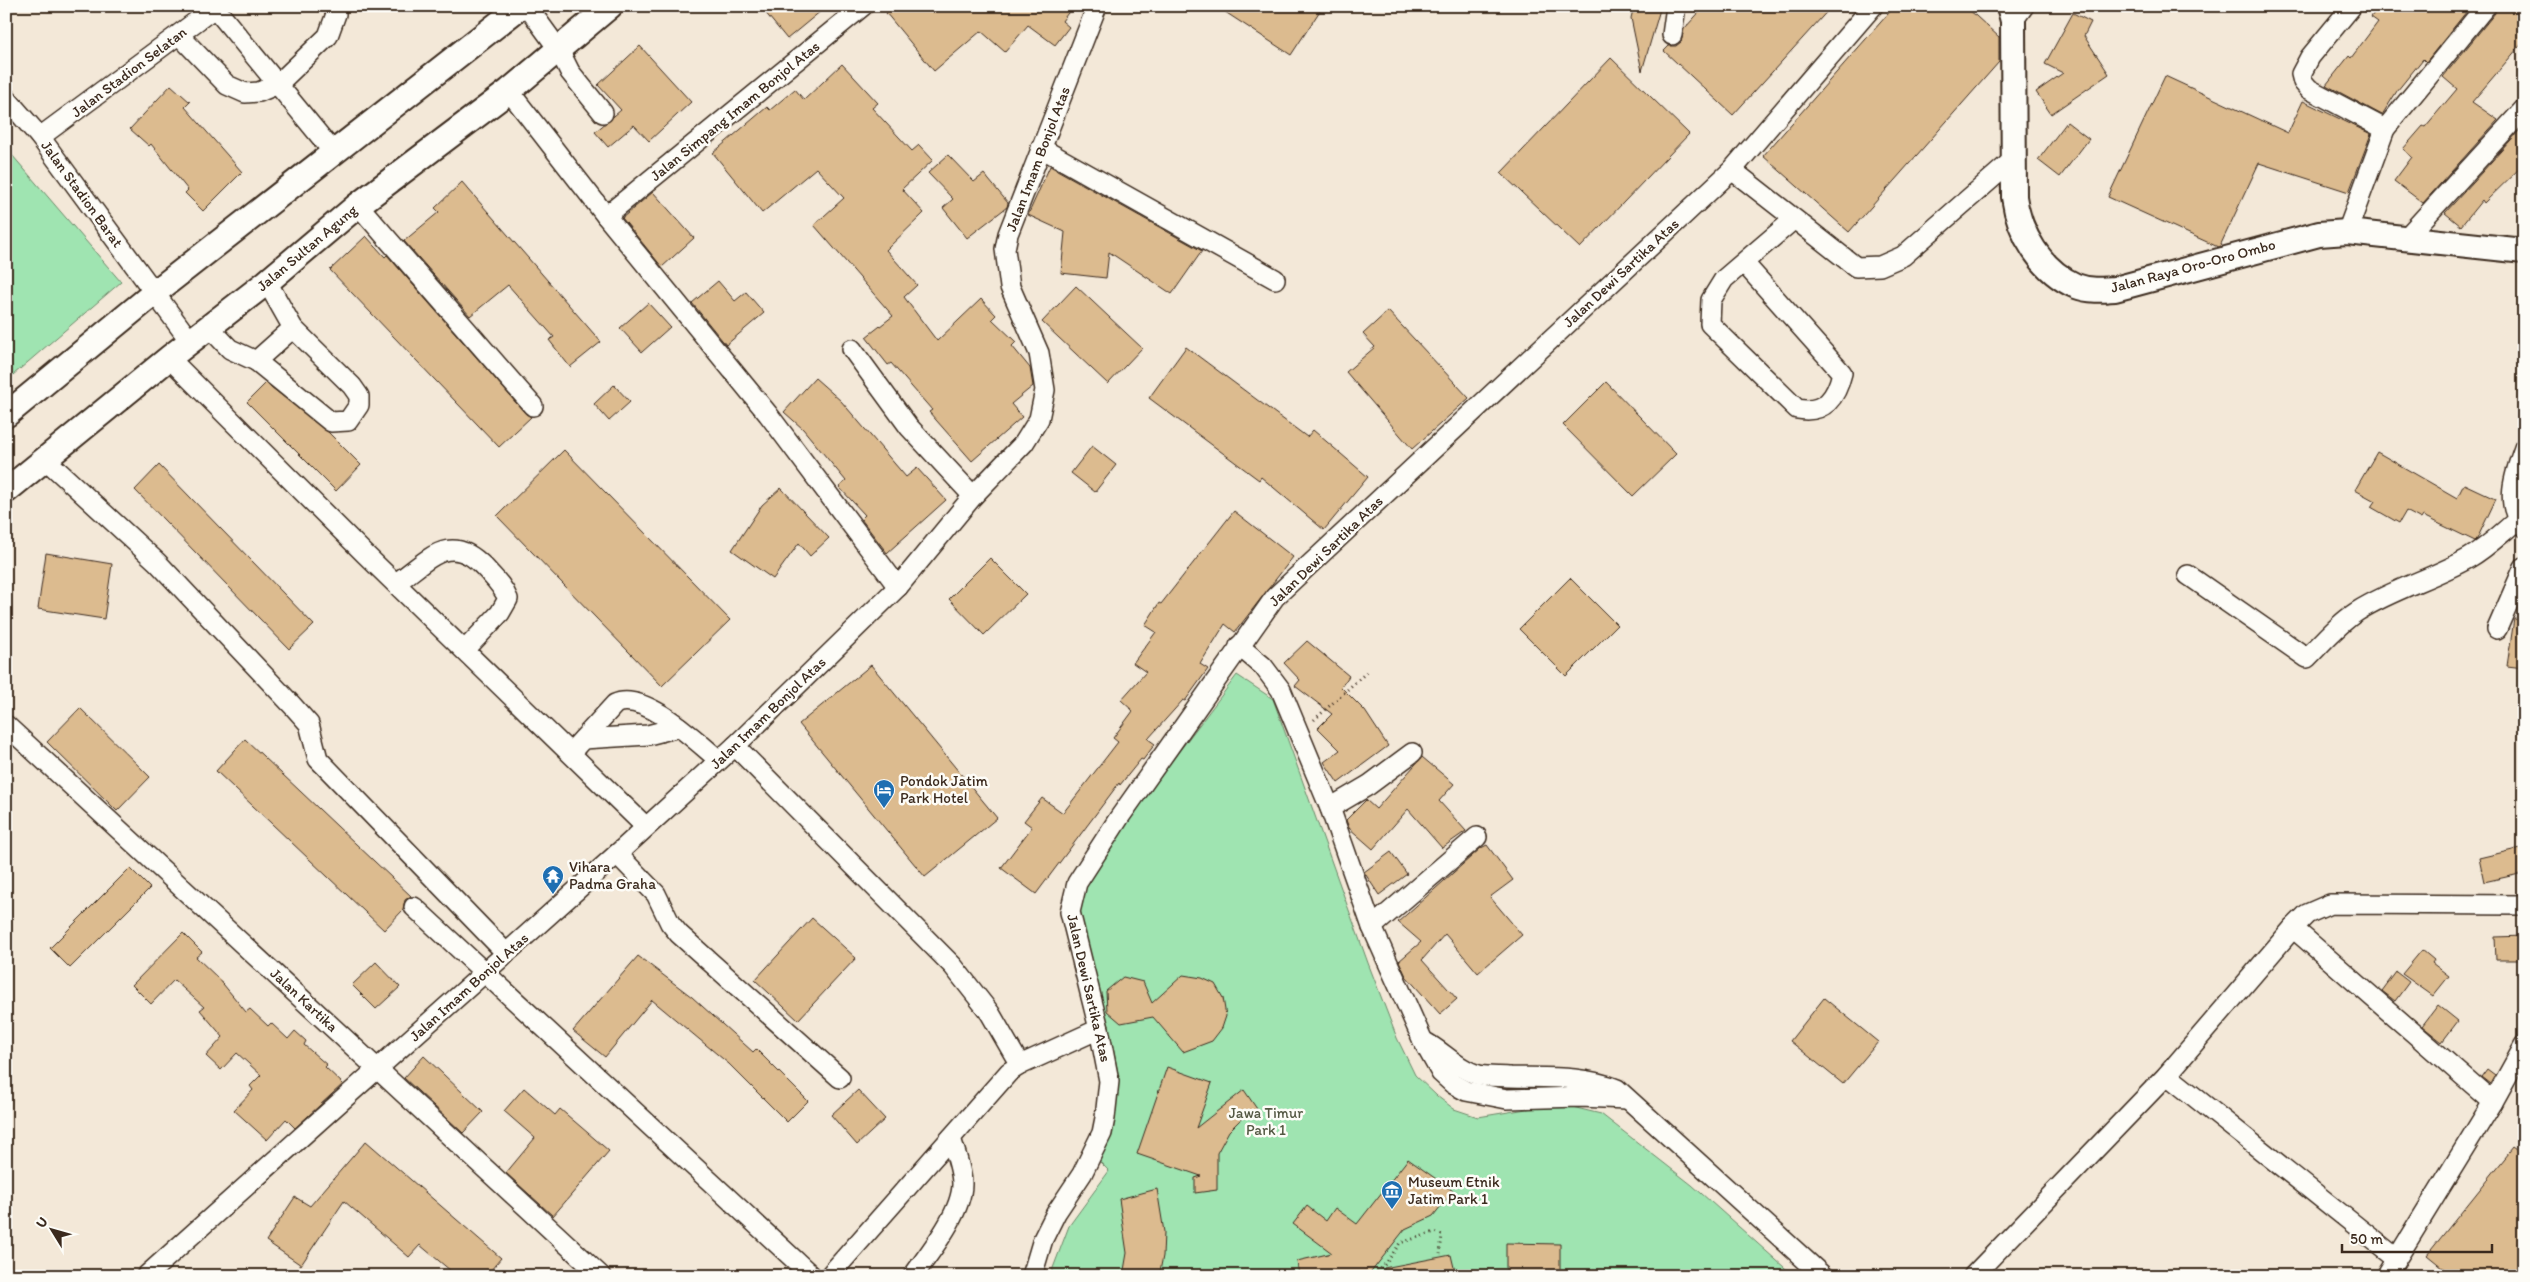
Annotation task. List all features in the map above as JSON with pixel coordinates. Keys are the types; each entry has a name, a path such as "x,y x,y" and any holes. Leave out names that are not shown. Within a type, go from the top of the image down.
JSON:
{"main road":[{"path":"6,415 153,294 522,6"},
{"name":"Jalan Sultan Agung","path":"6,491 190,341 267,282 358,205 509,91 610,6"},
{"name":"Jalan Raya Oro-Oro Ombo","path":"2016,11 2014,159 2016,215 2032,247 2045,264 2076,286 2093,290 2115,290 2300,238 2347,232 2524,251"}],"street":[{"path":"179,35 227,85 245,93 259,92 278,84 328,36 336,14 335,6"},
{"path":"527,6 559,50 570,72 603,113"},
{"name":"Jalan Simpang Imam Bonjol Atas","path":"606,216 864,6"},
{"name":"Jalan Imam Bonjol Atas","path":"146,1276 618,854 735,746 898,587 973,496 1024,443 1039,419 1045,390 1039,353 1010,287 1005,249 1008,234 1097,6"},
{"path":"1672,35 1676,6"},
{"name":"Jalan Dewi Sartika Atas","path":"1032,1276 1043,1239 1056,1214 1082,1174 1102,1133 1109,1081 1099,1029 1070,912 1077,883 1238,646 1275,597 1732,170 1873,6"},
{"path":"2352,6 2310,57 2301,74 2309,89 2385,129"},
{"path":"2347,232 2385,129 2486,6"},
{"path":"216,7 334,153"},
{"name":"Jalan Stadion Selatan","path":"40,137 216,7"},
{"path":"509,91 606,216 768,414 898,587"},
{"name":"Jalan Stadion Barat","path":"6,98 40,137 153,294 190,341"},
{"path":"2406,238 2524,109"},
{"path":"1041,148 1275,279"},
{"path":"1732,170 1793,220 1856,267 1880,266 1903,256 2014,159"},
{"path":"358,205 533,406"},
{"path":"1744,263 1842,373 1838,391 1828,403 1811,412 1797,409 1710,324 1711,300 1724,279 1793,220"},
{"path":"209,327 230,349 256,361 331,422 348,420 360,405 359,396 352,386 293,328 267,282"},
{"path":"256,361 293,328"},
{"path":"852,348 909,427 973,496"},
{"path":"169,358 465,650 577,746 646,827"},
{"path":"2188,575 2307,658 2337,628 2358,611 2397,590 2467,559 2522,521 2512,506 2514,475 2524,448"},
{"path":"45,459 158,562 292,705 309,724 318,759 506,953"},
{"path":"396,583 445,549 456,549 473,555 504,588 508,599 500,613 465,650"},
{"path":"2497,629 2524,567"},
{"path":"1238,646 1272,676 1281,690 1330,808 1372,927 1423,1041 1441,1073 1453,1084 1466,1091 1507,1099 1580,1097 1628,1100 1823,1276"},
{"path":"577,746 615,704 623,700 640,702 679,727 719,760"},
{"name":"Jalan Kartika","path":"6,724 601,1276"},
{"path":"577,746 648,735 679,727"},
{"path":"735,746 953,966 990,1013 1020,1065"},
{"path":"1330,808 1369,786 1412,753"},
{"path":"1372,927 1478,837"},
{"path":"618,854 656,894 670,923 679,934 840,1078"},
{"path":"1972,1276 2167,1075 2293,928 2312,911 2330,904 2524,905"},
{"path":"414,907 486,971 812,1276"},
{"path":"2293,928 2492,1102"},
{"path":"829,1276 1009,1072 1042,1054 1099,1029"},
{"path":"2386,1276 2395,1257 2492,1102 2524,1046"},
{"path":"2167,1075 2395,1257"},
{"path":"913,1276 956,1207 961,1190 962,1182 951,1138"}],"path":[{"path":"1298,733 1370,670"},
{"path":"1374,1276 1387,1262 1400,1243 1434,1232 1442,1235 1440,1254"}],"green space":[{"path":"6,148 121,282 6,381"},
{"name":"Jawa Timur Park 1","path":"1237,675 1273,699 1368,963 1397,1038 1415,1075 1454,1109 1478,1117 1545,1106 1568,1106 1601,1114 1692,1185 1794,1276 1050,1276 1069,1226 1109,1171 1097,1159 1110,1121 1118,1073 1112,1043 1078,933 1081,892 1095,862"}],"building":[{"path":"760,6 827,6 787,39"},
{"path":"894,6 1073,6 1062,21 1069,27 1055,45 1028,25 1005,52 981,31 934,71 886,13"},
{"path":"1216,6 1323,6 1291,55"},
{"path":"1634,6 1661,6 1642,71 1631,18"},
{"path":"1705,6 1832,6 1733,115 1664,51 1669,46 1676,46 1681,42 1684,29"},
{"path":"1895,6 1965,6 1999,37 1999,62 1849,232 1763,156"},
{"path":"2379,6 2471,6 2426,62 2423,59 2397,91 2382,115 2326,85 2349,56 2351,58 2378,22 2371,17"},
{"path":"2497,6 2524,6 2524,41 2472,102 2498,120 2423,203 2394,181 2412,157 2403,149 2423,126 2425,127 2457,89 2443,77 2495,13"},
{"path":"2073,13 2091,22 2084,36 2109,74 2051,114 2036,92 2063,73 2045,64"},
{"path":"640,46 691,102 649,141 634,125 608,147 595,132 621,110 598,85"},
{"path":"1611,58 1689,134 1580,248 1501,173"},
{"path":"842,64 878,103 872,108 912,151 919,145 933,160 902,189 924,213 886,250 917,285 904,297 937,341 981,299 996,315 992,319 1016,342 1012,346 1030,368 1033,386 1011,404 1022,417 972,461 929,412 932,410 891,363 888,365 866,337 893,316 814,225 844,198 816,168 762,213 713,153 767,107 770,110 795,89 804,100"},
{"path":"2165,76 2288,133 2303,101 2371,134 2349,192 2259,163 2218,247 2108,197"},
{"path":"171,85 190,102 185,107 242,172 203,211 185,193 188,190 151,144 149,146 130,129"},
{"path":"2067,122 2089,139 2060,177 2038,160"},
{"path":"2519,131 2524,136 2524,164 2484,203 2482,200 2461,226 2445,213"},
{"path":"948,155 974,182 984,174 1008,203 1007,207 967,238 943,208 953,199 928,173"},
{"path":"1050,166 1202,251 1172,294 1109,252 1106,278 1061,273 1065,232 1028,215"},
{"path":"462,182 601,342 570,367 549,340 554,337 508,285 470,316 404,241 439,212 435,208"},
{"path":"653,192 694,238 662,267 622,218"},
{"path":"366,236 385,257 387,255 525,413 531,417 499,447 330,270"},
{"path":"718,281 735,301 746,292 764,313 726,345 692,303"},
{"path":"1076,286 1142,348 1108,384 1042,322"},
{"path":"648,303 670,327 642,352 620,328"},
{"path":"1388,311 1469,398 1412,449 1346,372 1375,347 1363,334"},
{"path":"1186,347 1307,437 1313,430 1368,477 1324,530 1261,477 1259,480 1149,398"},
{"path":"815,378 841,401 906,477 917,468 946,500 887,553 861,519 865,515 839,487 846,481 803,429 784,412"},
{"path":"1606,382 1676,454 1633,496 1563,425"},
{"path":"266,383 328,432 361,465 336,491 247,402"},
{"path":"614,385 630,402 609,421 594,404"},
{"path":"1092,446 1116,465 1095,492 1071,473"},
{"path":"564,450 730,620 662,686 497,516"},
{"path":"2377,452 2457,498 2464,484 2496,499 2477,539 2475,541 2423,516 2421,519 2406,511 2399,523 2371,507 2375,501 2355,490"},
{"path":"159,465 314,625 289,649 135,490"},
{"path":"781,488 829,538 810,556 799,543 773,579 732,550 762,505"},
{"path":"1234,511 1293,557 1235,632 1225,624 1200,664 1208,669 1185,701 1183,700 1148,739 1155,744 1120,785 1119,783 1036,894 1001,868 1032,827 1024,821 1042,798 1063,813 1118,742 1113,738 1133,711 1121,700 1146,672 1133,663 1156,632 1145,625 1159,603 1161,604"},
{"path":"46,553 112,564 104,619 38,609"},
{"path":"990,558 1026,594 984,635 949,599"},
{"path":"1570,578 1617,625 1566,676 1519,629"},
{"path":"2514,619 2524,620 2524,668 2507,666"},
{"path":"1307,641 1349,676 1341,687 1365,711 1388,746 1338,783 1324,762 1340,750 1318,728 1332,714 1295,686 1300,680 1284,663"},
{"path":"871,665 997,818 925,877 799,724"},
{"path":"80,708 150,777 117,811 47,742"},
{"path":"245,739 411,896 405,900 403,910 384,930 216,771"},
{"path":"1422,757 1454,784 1439,801 1466,831 1442,848 1408,809 1373,849 1349,828 1346,820 1366,800 1376,809"},
{"path":"1487,845 1513,880 1490,897 1522,935 1478,973 1445,934 1422,960 1457,999 1440,1014 1406,976 1399,961 1421,942 1398,922 1481,848"},
{"path":"2521,848 2524,873 2484,882 2479,858"},
{"path":"1391,852 1407,874 1379,895 1364,872"},
{"path":"130,868 150,888 70,968 50,948"},
{"path":"812,918 856,958 798,1020 755,980"},
{"path":"183,933 202,952 196,957 219,979 246,1012 250,1009 268,1026 271,1023 288,1039 295,1031 306,1041 304,1045 327,1065 325,1067 343,1084 295,1128 286,1119 267,1140 234,1110 253,1090 250,1086 261,1075 237,1053 221,1070 206,1056 223,1037 200,1010 204,1007 174,980 151,1004 132,985"},
{"path":"2524,936 2524,960 2496,960 2495,937"},
{"path":"2422,950 2434,960 2432,963 2449,976 2433,996 2402,974"},
{"path":"638,956 692,997 753,1052 756,1049 808,1101 787,1122 729,1064 652,1000 605,1057 573,1031"},
{"path":"376,962 400,987 376,1009 352,985"},
{"path":"2396,972 2409,982 2395,1001 2382,991"},
{"path":"1183,975 1202,978 1215,984 1223,998 1226,1016 1222,1028 1212,1041 1183,1052 1153,1017 1121,1023 1107,1011 1106,991 1123,977 1143,982 1152,1003"},
{"path":"1824,998 1878,1042 1843,1084 1790,1041"},
{"path":"2438,1005 2458,1021 2442,1042 2422,1026"},
{"path":"424,1056 483,1112 463,1133 404,1078"},
{"path":"1167,1067 1212,1083 1196,1128 1244,1090 1257,1109 1241,1119 1229,1131 1217,1153 1217,1190 1195,1193 1195,1178 1201,1176 1137,1154"},
{"path":"2487,1069 2495,1075 2490,1084 2481,1077"},
{"path":"524,1088 555,1115 560,1109 609,1151 553,1216 506,1173 535,1138 504,1111"},
{"path":"858,1090 885,1119 857,1145 831,1115"},
{"path":"366,1141 501,1258 486,1276 457,1276 420,1245 409,1257 344,1201 301,1265 266,1241 295,1197 310,1206"},
{"path":"2513,1148 2524,1156 2524,1276 2453,1276 2427,1255"},
{"path":"1408,1159 1453,1191 1433,1216 1405,1229 1368,1276 1299,1276 1297,1261 1332,1253 1293,1224 1307,1206 1326,1221 1335,1208 1357,1224"},
{"path":"1157,1189 1164,1232 1163,1256 1159,1276 1123,1276 1127,1253 1119,1199"},
{"path":"1506,1243 1560,1244 1560,1272 1506,1272"},
{"path":"1451,1255 1456,1276 1385,1276 1384,1268"}],"place":[{"name":"Pondok Jatim Park Hotel","path":"884,809"},
{"name":"Vihara Padma Graha","path":"553,895"},
{"name":"Museum Etnik Jatim Park 1","path":"1392,1210"}]}
